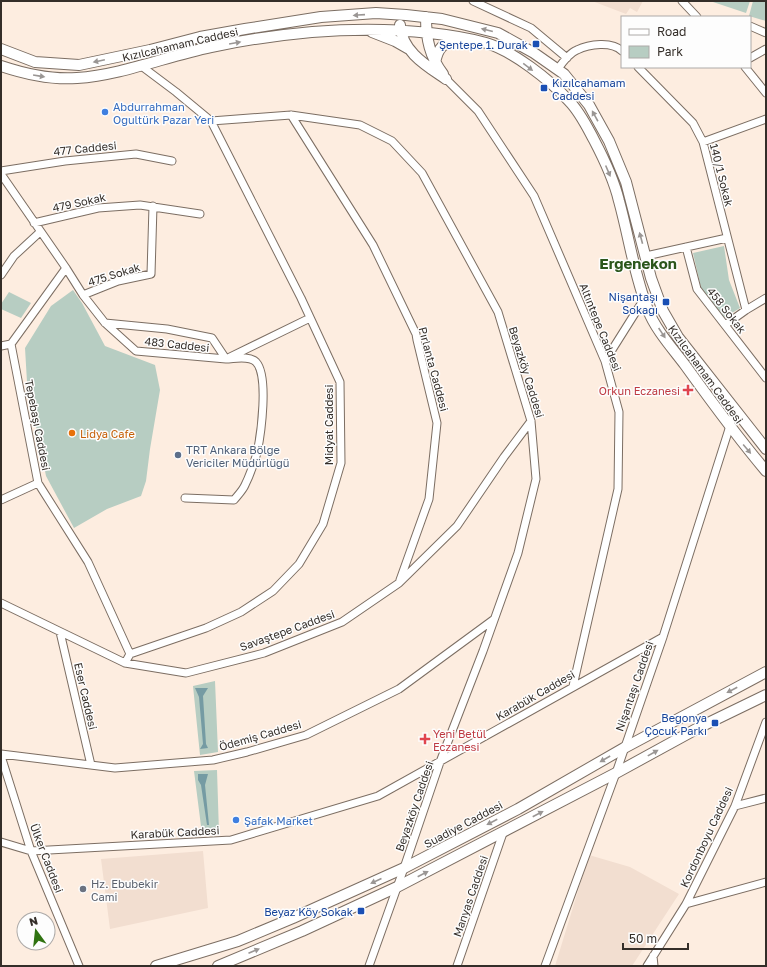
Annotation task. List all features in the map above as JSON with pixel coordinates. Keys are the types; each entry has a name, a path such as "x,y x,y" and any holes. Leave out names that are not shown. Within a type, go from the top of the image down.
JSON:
{"main road":[{"name":"Kızılcahamam Caddesi","path":"1,49 35,62 79,65 150,50 200,37 245,29 321,18 376,13 442,19 498,33 564,74 589,105 609,141 626,182 653,283 663,311 678,337 766,449"},
{"path":"399,15 400,30 409,49 420,61 446,79"},
{"path":"426,17 426,33 430,49 435,63 446,79"},
{"name":"Kızılcahamam Caddesi","path":"1,66 20,72 50,77 77,78 110,73 210,47 245,41 311,32 363,29 400,30 463,38 486,43 512,55 548,82 570,102 584,122 599,151 619,198 649,314 730,426 766,471"},
{"path":"363,29 395,41 409,49"},
{"path":"435,63 440,47 463,38"},
{"path":"644,299 653,283"},
{"name":"Suadiye Caddesi","path":"156,966 238,941 404,868 518,809 624,748 766,672"},
{"path":"218,966 302,931 397,887 503,833 700,727 766,695"}],"street":[{"path":"473,1 531,28 567,58"},
{"path":"682,1 696,16"},
{"path":"751,26 766,32"},
{"path":"557,70 576,50 600,44 619,48 621,50"},
{"path":"751,57 766,49"},
{"name":"Midyat Caddesi","path":"130,654 206,628 241,612 273,591 299,564 323,524 341,463 340,382 310,318 211,121 140,65"},
{"name":"140/1 Sokak","path":"639,68 693,123 703,142 746,310"},
{"path":"746,68 766,93"},
{"name":"Altıntepe Caddesi","path":"446,79 478,111 534,196 605,361 619,412 618,489 573,686"},
{"name":"Beyazköy Caddesi","path":"211,121 292,115 360,125 392,141 422,173 498,312 531,421 536,479 518,553 483,651 440,762 369,966"},
{"name":"Pırlanta Caddesi","path":"292,115 373,245 416,334 437,423 429,499 399,583"},
{"path":"703,142 766,119"},
{"name":"477 Caddesi","path":"1,173 65,161 136,154 172,161"},
{"name":"483 Caddesi","path":"1,173 83,295 105,323 136,351 226,359 247,358 255,360 261,369 263,388 262,419 256,453 245,485 234,500 185,498"},
{"name":"479 Sokak","path":"34,224 98,208 140,205 200,214"},
{"name":"475 Sokak","path":"83,295 118,281 151,274 152,206"},
{"path":"1,275 14,256 40,232"},
{"path":"646,256 727,238"},
{"name":"458 Sokak","path":"686,247 697,289 766,378"},
{"path":"1,346 11,344 66,268"},
{"path":"725,325 766,298"},
{"path":"605,361 644,299"},
{"path":"105,323 167,329 212,338 226,359 310,318"},
{"name":"Tepebaşı Caddesi","path":"11,344 38,483 88,562 130,654"},
{"name":"Nişantaşı Caddesi","path":"545,966 616,773 663,637 735,410"},
{"name":"Savaştepe Caddesi","path":"1,603 125,663 186,673 264,653 342,622 399,583 457,526 504,457 531,421"},
{"path":"1,500 38,483"},
{"name":"Ödemiş Caddesi","path":"1,755 115,768 214,760 247,752 306,735 399,689 493,620"},
{"name":"Eser Caddesi","path":"60,632 91,765"},
{"name":"Karabük Caddesi","path":"1,842 31,851 231,840 378,796 663,637"},
{"path":"125,663 130,654"},
{"name":"Kordonboyu Caddesi","path":"647,966 686,904 735,806 766,722"},
{"name":"Ülker Caddesi","path":"1,755 31,851 79,966"},
{"path":"735,806 766,798"},
{"name":"Manyas Caddesi","path":"458,966 503,833"},
{"path":"686,904 766,882"},
{"path":"653,956 654,966"}],"shaded area":[{"path":"592,1 643,1 637,12 630,8 626,14"},
{"path":"203,851 208,908 110,929 101,859"},
{"path":"589,855 630,867 679,894 632,966 555,966"}],"green space":[{"path":"710,1 750,1 746,13"},
{"path":"753,1 766,1 766,21 749,16"},
{"path":"724,246 729,280 740,308 724,318 701,288 693,253"},
{"path":"73,290 82,303 105,346 155,365 160,390 146,481 141,496 107,509 74,528 46,476 27,382 25,348 51,306"},
{"path":"9,292 31,303 21,318 1,309 1,304"},
{"path":"215,681 218,752 200,755 193,686"},
{"path":"217,770 219,833 202,834 194,771"}],"water":[{"path":"195,688 208,688 203,696 206,744 208,748 200,749 203,744 199,697"},
{"path":"198,774 208,774 205,785 209,825 207,825"}],"place":[{"name":"Şentepe 1. Durak","path":"536,44"},
{"name":"Kızılcahamam Caddesi","path":"544,88"},
{"name":"Abdurrahman Oğultürk Pazar Yeri","path":"105,112"},
{"name":"Nişantaşı Sokağı","path":"666,302"},
{"name":"Orkun Eczanesi","path":"688,390"},
{"name":"Lidya Cafe","path":"72,433"},
{"name":"TRT Ankara Bölge Vericiler Müdürlüğü","path":"178,455"},
{"name":"Begonya Çocuk Parkı","path":"715,723"},
{"name":"Yeni Betül Eczanesi","path":"425,739"},
{"name":"Şafak Market","path":"236,820"},
{"name":"Hz. Ebubekir Cami","path":"83,889"},
{"name":"Beyaz Köy Sokak","path":"361,911"}],"district":[{"name":"Ergenekon","path":"638,263"}]}
